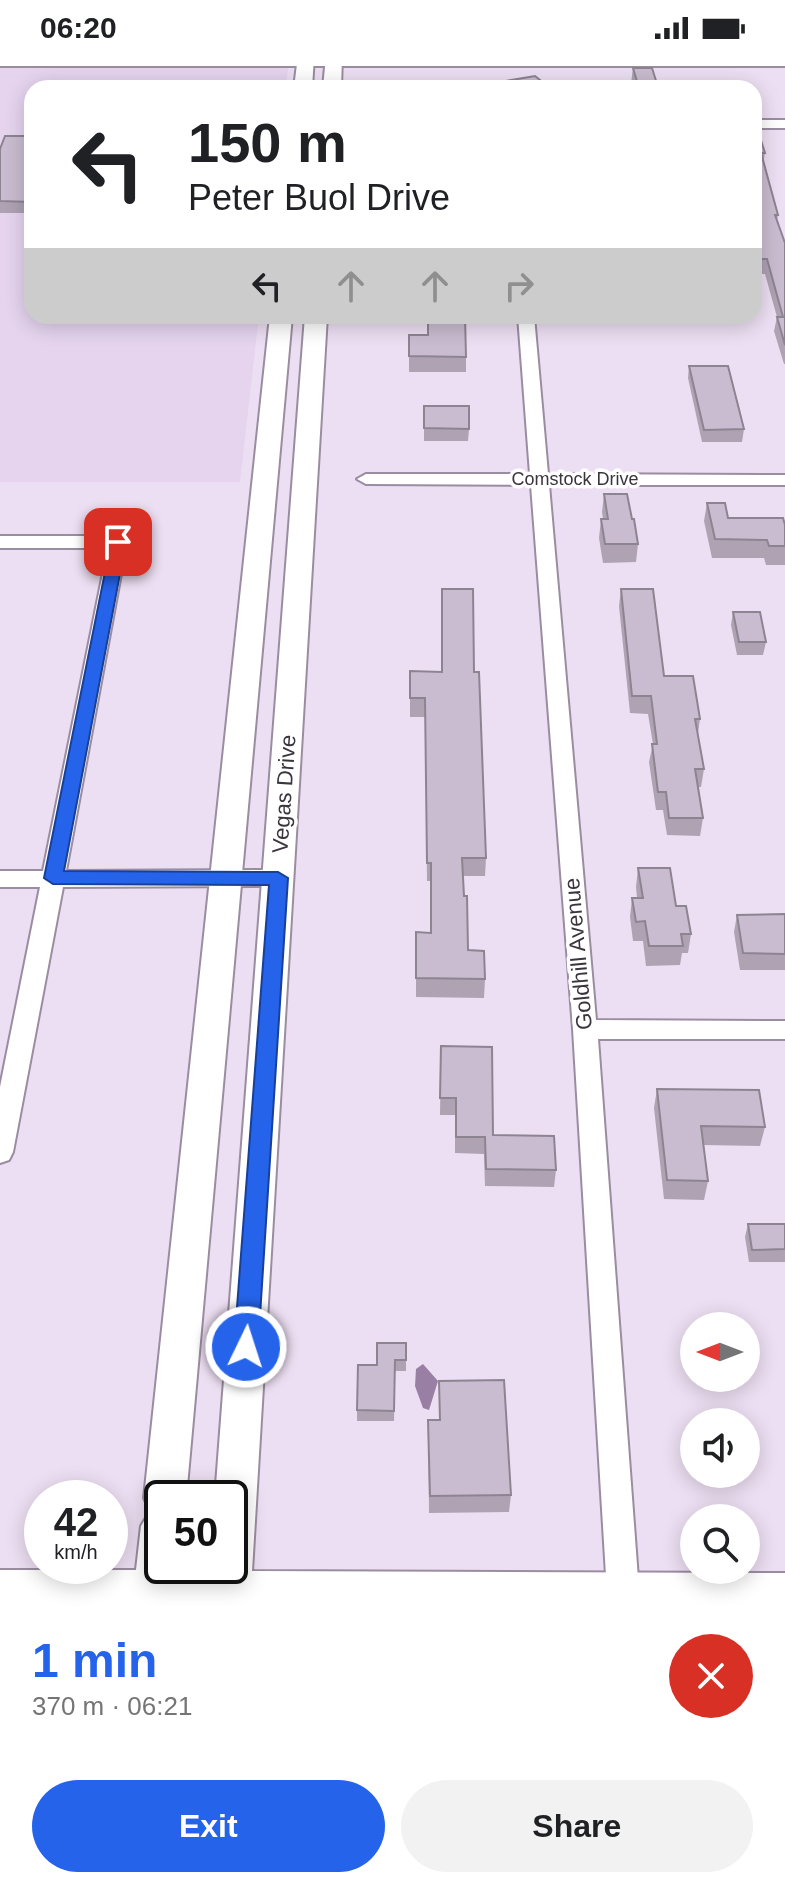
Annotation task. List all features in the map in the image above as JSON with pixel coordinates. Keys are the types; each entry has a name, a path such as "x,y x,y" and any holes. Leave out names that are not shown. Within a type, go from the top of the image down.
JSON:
{"main road":[{"path":"304,80 306,58"},
{"path":"333,80 334,58"},
{"path":"0,60 785,60"},
{"path":"167,1480 280,324"},
{"name":"Vegas Drive","path":"229,1599 315,324"},
{"path":"273,396 310,395"},
{"path":"0,1591 155,1599 623,1592 785,1595"}],"street":[{"path":"762,124 785,124"},
{"name":"Goldhill Avenue","path":"527,324 585,1029 623,1592"},
{"name":"Comstock Drive","path":"366,479 785,480"},
{"path":"0,542 118,542 0,1152"},
{"path":"0,879 278,878"},
{"path":"585,1029 785,1030"}],"shaded area":[{"path":"0,66 288,68 287,80 24,80 24,324 258,324 240,482 0,482"},
{"path":"423,1364 438,1381 429,1410 423,1408 415,1386 416,1369"}],"building":[{"path":"633,68 652,68 656,80 637,80"},
{"path":"535,76 540,80 512,80"},
{"path":"5,136 24,136 24,202 0,201 0,149"},
{"path":"762,157 778,215 775,215 785,243 785,345 777,317 783,317 767,259 762,259"},
{"path":"428,324 465,324 466,357 409,356 409,335 428,335"},
{"path":"689,366 728,366 744,429 704,430"},
{"path":"424,406 469,406 469,429 424,428"},
{"path":"604,494 627,494 638,544 605,544 601,519 608,519"},
{"path":"707,503 725,503 728,518 783,518 785,546 769,546 767,540 715,539"},
{"path":"442,589 473,589 474,672 479,672 486,858 462,858 464,896 467,896 468,950 484,951 485,979 416,978 416,932 431,933 431,863 427,863 425,698 410,698 410,671 442,672"},
{"path":"621,589 653,589 664,676 693,676 700,719 695,719 704,769 695,769 703,818 669,818 666,792 658,792 652,744 657,744 651,696 632,696"},
{"path":"733,612 760,612 766,642 739,642"},
{"path":"638,868 670,868 676,906 686,906 691,934 681,934 683,946 649,946 645,921 636,922 632,898 643,898"},
{"path":"785,914 785,954 743,953 737,915"},
{"path":"441,1046 492,1047 493,1135 554,1136 556,1170 486,1169 485,1137 456,1137 456,1098 440,1098"},
{"path":"657,1089 759,1090 765,1127 701,1126 708,1181 667,1180"},
{"path":"748,1224 785,1224 785,1249 752,1250"},
{"path":"377,1343 406,1343 406,1360 395,1360 394,1411 357,1410 358,1365 377,1365"},
{"path":"504,1380 511,1495 430,1496 428,1420 440,1420 439,1381"}],"route":[{"path":"118,542 53,878 278,878 246,1347"}]}
